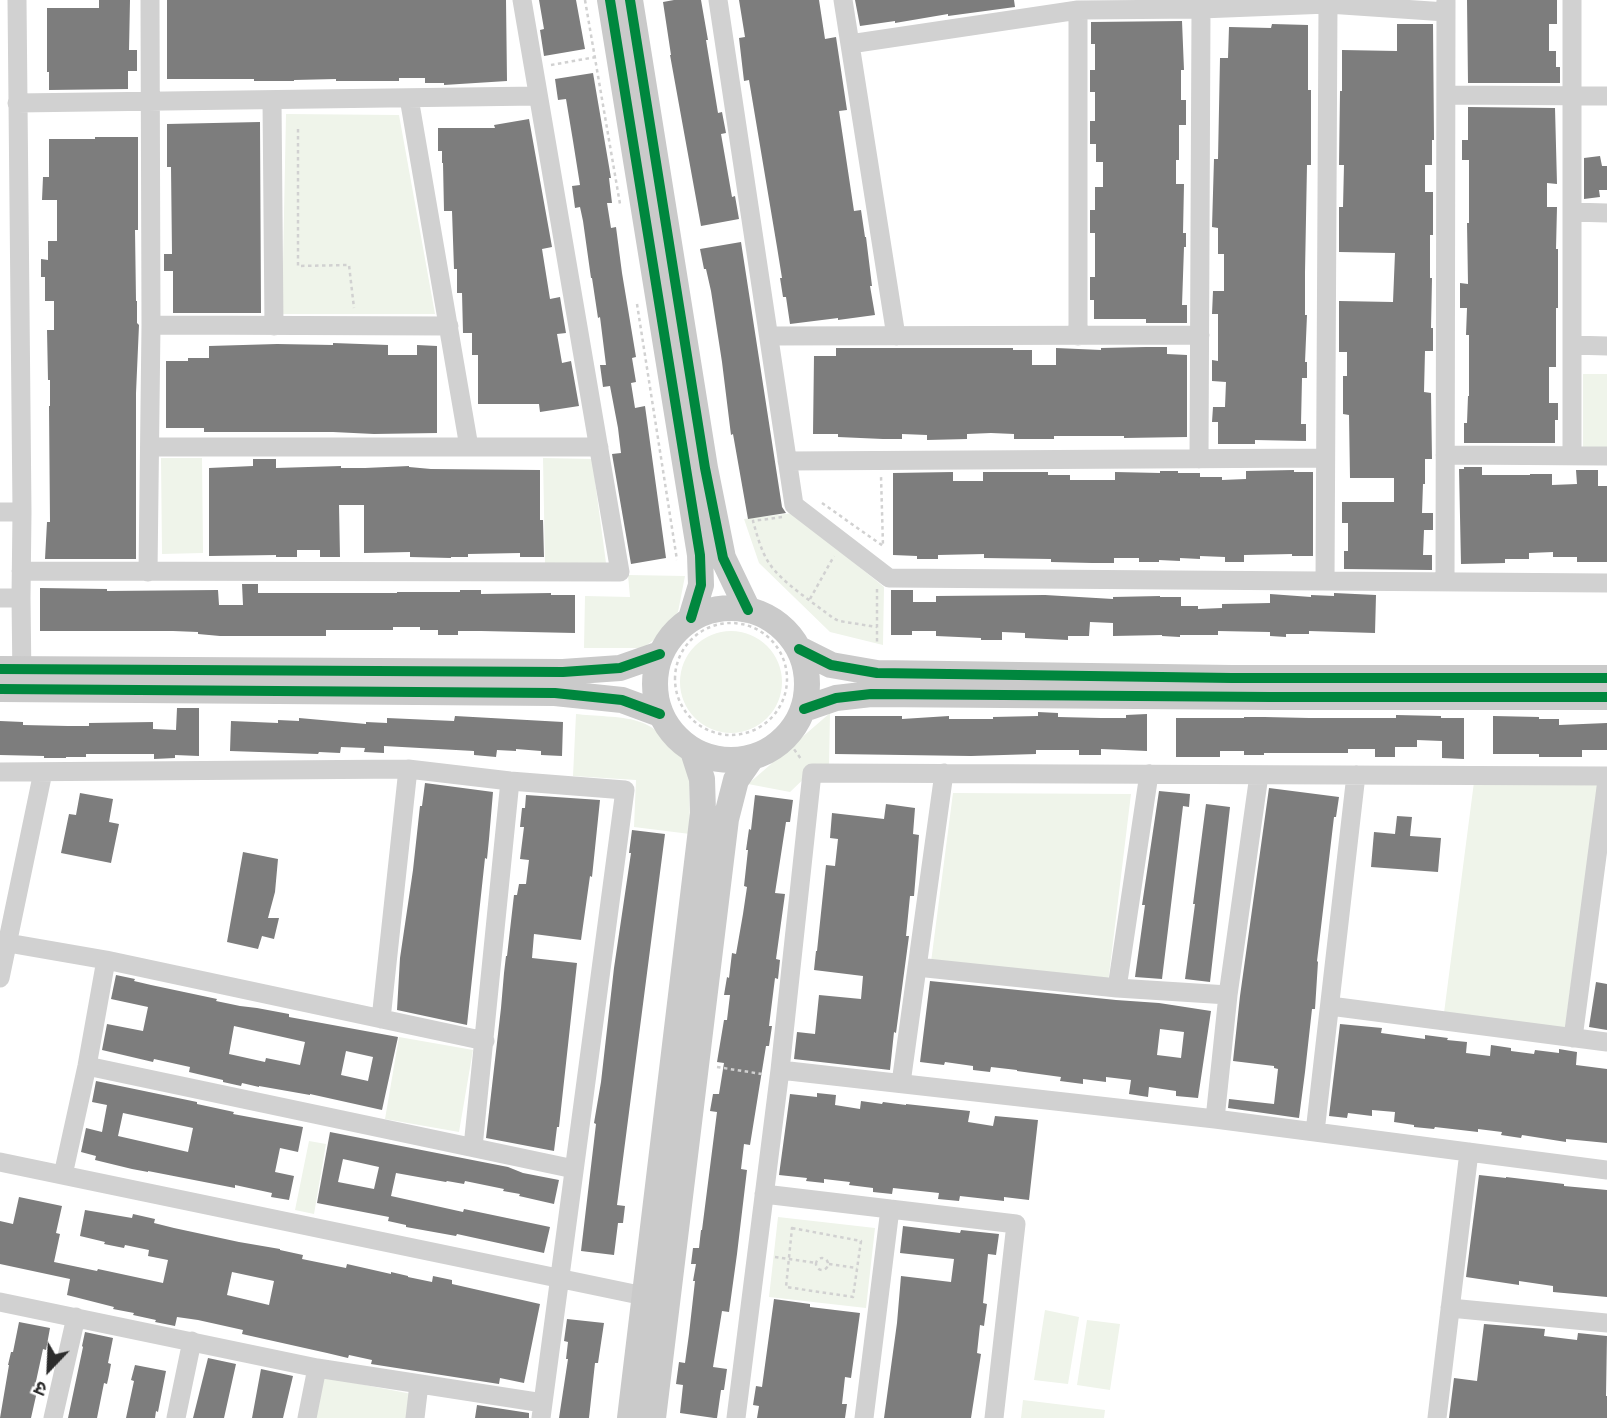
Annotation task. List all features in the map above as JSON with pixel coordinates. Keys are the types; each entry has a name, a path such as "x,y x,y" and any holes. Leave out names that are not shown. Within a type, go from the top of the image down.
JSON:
{"street":[{"path":"11,679 21,598 22,512 10,208 18,103 17,0"},
{"path":"148,572 151,325 150,0"},
{"path":"21,571 620,572 522,0"},
{"path":"610,0 700,555 701,585 691,618"},
{"path":"630,0 714,516 723,558 748,610"},
{"path":"718,0 794,505 889,578 1607,583"},
{"path":"843,0 896,336"},
{"path":"1572,0 1572,456"},
{"path":"850,44 1078,10 1328,4 1446,6 1445,582"},
{"path":"1325,581 1328,4"},
{"path":"1199,459 1201,9"},
{"path":"1078,10 1079,336"},
{"path":"1446,95 1607,96"},
{"path":"18,103 538,96"},
{"path":"409,97 468,447"},
{"path":"272,100 274,326"},
{"path":"1572,212 1607,213"},
{"path":"151,325 449,326"},
{"path":"769,337 1200,335"},
{"path":"1572,345 1607,346"},
{"path":"150,447 598,447"},
{"path":"1446,455 1607,456"},
{"path":"787,461 1325,458"},
{"path":"0,512 22,512"},
{"path":"0,598 21,598"},
{"path":"722,608 748,610 766,616 777,624 786,631 799,649 807,682 804,709 786,738 767,752 739,760 719,760 698,740 675,737 660,714 654,691 660,654 678,628 691,618 722,608"},
{"path":"799,649 831,665 877,673 1232,678 1607,678"},
{"path":"11,679 563,672 620,668 660,654"},
{"path":"11,679 555,693 622,699 660,714"},
{"path":"804,709 836,698 871,694 1607,697"},
{"path":"630,1418 703,813 698,740"},
{"path":"653,1418 726,819 736,780 752,757"},
{"path":"381,1020 408,769"},
{"path":"0,772 408,769 510,781 625,790 542,1411 419,1384 317,1368 0,1302"},
{"path":"0,978 8,943 7,908 43,772"},
{"path":"736,1418 780,1073 812,773 1607,778 1573,1038"},
{"path":"901,1083 944,774"},
{"path":"1117,988 1149,774"},
{"path":"1215,1119 1228,995 1259,775"},
{"path":"1315,1132 1356,775"},
{"path":"472,1147 510,781"},
{"path":"8,943 106,960 485,1041"},
{"path":"63,1175 106,960"},
{"path":"917,967 1117,988 1228,995"},
{"path":"1330,1006 1607,1042"},
{"path":"86,1066 573,1169"},
{"path":"780,1073 901,1083 1215,1119 1607,1170"},
{"path":"1437,1418 1469,1152"},
{"path":"0,1162 644,1296"},
{"path":"764,1194 1016,1224 994,1418"},
{"path":"864,1418 890,1209"},
{"path":"1450,1308 1607,1324"},
{"path":"53,1418 76,1317"},
{"path":"176,1418 191,1341"},
{"path":"307,1418 317,1368"},
{"path":"415,1418 419,1384"}],"path":[{"path":"585,0 621,208"},
{"path":"534,69 606,55"},
{"path":"298,129 298,266 349,265 354,310"},
{"path":"636,300 677,560"},
{"path":"820,502 883,546 881,472"},
{"path":"792,516 753,521 770,565 833,618 877,627"},
{"path":"810,599 836,553"},
{"path":"877,589 877,642"},
{"path":"732,623 749,626 764,633 776,645 784,660 788,677 786,694 779,710 753,731 736,735 719,734 698,740 675,689 674,672 683,649 701,631 716,625 732,623"},
{"path":"786,738 812,773"},
{"path":"708,1066 780,1073"},
{"path":"792,1228 861,1241 853,1297 786,1287 789,1259 792,1228"},
{"path":"756,1254 816,1263"},
{"path":"826,1258 828,1264 826,1269 822,1270 816,1263 826,1258"},
{"path":"828,1264 857,1268"}],"shaded area":[{"path":"286,114 399,115 435,314 282,314"},
{"path":"1583,374 1607,374 1607,452 1583,452"},
{"path":"161,458 202,458 203,553 162,554"},
{"path":"543,458 592,459 606,563 545,563"},
{"path":"793,513 884,587 883,645 830,632 759,563 744,519"},
{"path":"628,575 685,576 678,612 660,635 643,648 584,648 585,596 630,597"},
{"path":"731,631 750,635 767,646 778,663 782,682 778,701 767,718 750,729 731,733 712,729 695,718 684,701 680,682 684,663 695,646 712,635"},
{"path":"830,713 829,767 813,770 790,792 748,784"},
{"path":"576,714 637,721 652,728 672,744 689,763 690,834 634,827 636,780 573,776"},
{"path":"1474,782 1598,785 1565,1028 1444,1013"},
{"path":"953,793 1131,794 1108,983 931,962"},
{"path":"399,1037 473,1050 459,1132 385,1119"},
{"path":"309,1141 326,1144 314,1214 295,1210"},
{"path":"778,1217 875,1228 866,1308 769,1297"},
{"path":"1045,1310 1079,1317 1068,1384 1034,1380"},
{"path":"1087,1320 1120,1324 1110,1390 1077,1385"},
{"path":"323,1377 412,1394 408,1418 314,1418"},
{"path":"1023,1400 1105,1410 1104,1418 1021,1418"}],"building":[{"path":"99,0 130,0 129,50 137,50 137,71 128,71 128,89 49,90 47,8 99,8"},
{"path":"167,0 506,0 507,81 444,85 425,83 425,78 399,78 399,81 167,79"},
{"path":"539,0 576,0 585,49 544,56 540,30 544,29"},
{"path":"701,0 718,113 722,112 726,133 721,134 732,197 735,196 739,219 701,226 663,2"},
{"path":"739,0 819,0 825,39 836,37 847,110 839,111 854,211 861,210 866,237 875,315 790,324 786,297 783,297 749,80 744,81 739,38 745,37"},
{"path":"855,0 1014,0 1015,7 860,26"},
{"path":"1467,0 1557,0 1557,24 1549,24 1549,51 1556,51 1560,83 1468,83"},
{"path":"1182,21 1184,70 1181,70 1181,100 1186,100 1186,125 1179,125 1176,184 1184,184 1183,233 1186,233 1186,247 1182,305 1187,305 1187,323 1146,323 1146,319 1094,319 1094,300 1090,300 1090,277 1095,277 1095,233 1090,233 1090,210 1095,210 1095,187 1103,187 1103,162 1096,162 1096,144 1090,144 1090,121 1095,121 1095,92 1090,92 1090,70 1095,70 1095,44 1091,44 1091,22"},
{"path":"1272,24 1308,25 1311,165 1307,165 1307,378 1302,378 1301,424 1306,424 1306,441 1255,440 1255,444 1218,444 1218,422 1212,422 1213,407 1225,407 1226,382 1212,381 1212,360 1218,361 1218,314 1212,314 1213,291 1224,291 1224,254 1218,254 1218,228 1212,227 1214,159 1218,159 1220,58 1228,58 1229,27 1271,28"},
{"path":"1397,24 1433,24 1434,140 1432,165 1425,165 1425,192 1433,192 1430,278 1433,351 1425,351 1424,392 1431,393 1432,459 1425,459 1422,513 1433,513 1433,530 1424,530 1423,555 1432,555 1432,570 1344,569 1344,551 1348,551 1348,523 1342,523 1342,502 1394,502 1394,478 1350,478 1349,415 1343,414 1343,376 1347,376 1347,352 1339,352 1339,301 1393,302 1395,253 1339,252 1339,207 1343,207 1344,165 1339,165 1342,50 1397,51"},
{"path":"593,73 611,178 612,203 607,203 611,228 616,227 636,357 632,358 636,382 631,383 635,408 645,406 666,558 631,564 612,454 621,453 618,428 610,386 603,387 600,365 606,365 600,317 598,318 583,221 580,207 575,208 572,186 580,185 566,99 558,100 555,79"},
{"path":"1468,107 1555,108 1557,184 1547,183 1547,207 1557,207 1556,367 1549,367 1549,403 1558,403 1555,443 1464,443 1464,423 1467,423 1469,396 1469,335 1466,335 1467,308 1460,308 1460,283 1468,284 1469,160 1462,160 1462,140 1468,140"},
{"path":"529,119 552,247 542,249 550,299 560,297 566,333 557,334 562,363 571,361 579,406 540,412 539,404 478,404 478,355 472,355 472,333 463,333 462,293 457,293 457,269 454,269 452,211 444,211 442,151 438,151 438,128 495,128 494,125"},
{"path":"260,122 261,313 173,313 173,271 164,271 164,254 172,254 171,167 167,167 167,124"},
{"path":"138,137 138,230 135,230 139,325 136,393 136,559 45,559 47,522 50,522 50,380 47,330 54,330 54,301 45,301 45,277 41,277 41,259 48,260 48,241 57,241 57,200 42,200 43,177 49,177 49,139"},
{"path":"1600,156 1602,166 1607,166 1607,190 1599,190 1600,197 1584,199 1584,158"},
{"path":"741,242 782,507 786,513 748,519 733,434 731,435 711,291 700,249"},
{"path":"333,343 388,345 388,355 417,355 417,345 437,346 437,433 204,432 204,428 166,428 166,361 209,358 209,346"},
{"path":"1167,347 1167,354 1187,355 1187,437 1054,436 1054,439 1014,439 1014,434 991,433 967,434 967,439 927,440 927,435 902,434 902,439 883,439 813,434 814,356 836,356 836,348 1013,348 1032,350 1032,365 1056,365 1056,348 1101,350"},
{"path":"253,459 276,459 276,468 409,466 431,469 540,470 540,520 543,520 544,557 520,557 520,553 468,554 468,557 451,558 410,557 410,552 364,553 364,505 339,505 340,557 320,557 320,550 297,550 297,557 209,556 209,468 253,466"},
{"path":"1482,467 1482,475 1552,474 1552,485 1577,484 1576,470 1598,470 1598,486 1607,486 1607,562 1577,562 1577,557 1553,557 1553,552 1529,553 1529,559 1505,559 1505,563 1461,564 1459,469"},
{"path":"1178,471 1200,473 1200,477 1222,477 1222,480 1246,479 1246,471 1313,472 1313,556 1244,555 1244,562 1225,562 1225,557 1200,556 1200,559 1180,558 1180,561 1159,562 1139,562 1139,558 1114,558 1114,563 1092,563 984,558 984,554 938,555 938,559 893,555 893,473 953,472 953,481 983,481 983,472 1048,472 1048,475 1070,475 1070,480 1115,480 1115,472"},
{"path":"242,584 258,584 258,593 481,590 481,594 575,595 575,633 458,631 458,635 438,635 438,630 420,630 420,627 393,627 393,630 326,630 326,636 220,636 173,631 40,631 40,588 107,591 218,590 219,605 243,605"},
{"path":"891,590 913,590 913,602 936,602 936,596 1045,595 1113,599 1181,597 1181,606 1198,606 1198,609 1222,608 1222,604 1270,603 1270,594 1311,597 1334,596 1334,593 1376,595 1375,633 1309,631 1309,634 1286,634 1286,637 1270,636 1270,632 1218,631 1218,635 1180,637 1113,636 1113,623 1090,622 1089,636 1068,636 1068,640 1025,638 1025,633 1002,632 1002,640 936,636 936,631 912,631 912,635 891,635"},
{"path":"177,708 199,708 199,756 175,755 175,758 154,759 154,754 86,754 86,757 66,758 0,755 0,721 23,722 23,725 68,726 153,722 153,729 176,730"},
{"path":"1038,712 1058,713 1058,717 1101,718 1126,718 1126,715 1147,714 1147,751 1101,749 1101,755 1079,755 1079,750 1036,750 1036,754 971,756 835,754 835,716 902,716 902,719 949,716 949,719 993,719 1038,716"},
{"path":"1396,715 1464,718 1464,759 1442,758 1442,741 1417,740 1417,747 1395,747 1395,757 1375,757 1375,749 1348,749 1348,753 1244,755 1244,751 1220,751 1220,757 1176,757 1176,718 1396,718"},
{"path":"455,716 563,722 562,756 541,755 541,751 516,749 497,750 496,757 474,755 474,751 384,746 384,753 364,752 365,748 341,747 340,753 318,754 230,751 231,721 278,723 278,720 299,721 299,718 366,724 387,723 387,718 454,721"},
{"path":"1493,716 1559,719 1559,725 1607,723 1607,750 1582,750 1582,757 1493,754"},
{"path":"425,783 493,792 467,1025 397,1010 400,958"},
{"path":"1269,788 1339,797 1334,817 1317,961 1315,1009 1312,1009 1299,1118 1228,1108 1229,1099 1274,1104 1278,1069 1274,1066 1233,1061"},
{"path":"1159,791 1190,794 1189,807 1183,806 1162,979 1135,977 1145,905 1142,905"},
{"path":"80,793 113,799 109,822 119,824 111,863 61,853 69,814 76,815"},
{"path":"526,795 600,800 592,877 590,876 581,940 534,934 532,958 577,963 554,1151 486,1138 514,895 517,895 519,884 526,884 529,860 520,859 524,827 520,827"},
{"path":"755,795 793,800 790,822 786,822 775,893 785,894 776,959 780,960 778,979 775,978 769,1026 772,1026 769,1046 766,1046 750,1145 744,1144 741,1169 747,1170 729,1312 722,1311 713,1367 727,1369 717,1418 714,1418 680,1413 683,1385 676,1384 679,1362 685,1363 689,1334 696,1264 691,1264 693,1248 699,1248 702,1230 717,1112 710,1111 713,1094 719,1094 724,1063 717,1062 730,995 724,995 732,953 736,954 743,914 747,887 744,886 746,850"},
{"path":"886,804 915,808 913,834 919,835 914,896 910,896 906,936 909,936 890,1070 794,1059 797,1032 815,1034 819,995 861,999 863,976 814,970 826,865 835,866 838,839 830,838 832,813 884,819"},
{"path":"1206,804 1230,807 1210,982 1185,979"},
{"path":"1397,816 1412,817 1410,836 1441,838 1438,872 1371,867 1374,832 1395,834"},
{"path":"632,830 665,834 617,1205 625,1206 623,1223 618,1223 614,1255 581,1251 594,1123"},
{"path":"243,852 278,859 275,892 268,918 279,918 274,939 262,936 258,949 227,942"},
{"path":"116,975 217,999 216,1001 398,1037 382,1110 310,1094 242,1083 241,1086 189,1072 190,1067 154,1059 153,1062 102,1050 107,1024 143,1031 148,1007 111,999","holes":["234,1026 305,1042 300,1065 266,1058 265,1062 229,1054","346,1051 373,1057 368,1081 341,1075"]},
{"path":"930,981 1159,1003 1211,1011 1198,1098 1176,1096 1176,1091 1149,1087 1148,1097 1129,1094 1131,1080 1106,1077 1106,1082 1083,1079 1083,1084 1060,1081 1061,1077 1017,1070 991,1067 990,1072 973,1070 973,1066 945,1062 944,1065 920,1062","holes":["1160,1029 1184,1032 1181,1058 1157,1055"]},
{"path":"1596,982 1607,984 1607,1030 1589,1027"},
{"path":"1340,1024 1382,1028 1381,1033 1425,1039 1425,1035 1467,1042 1466,1053 1490,1056 1491,1045 1534,1054 1535,1050 1559,1053 1559,1049 1577,1052 1576,1065 1607,1069 1607,1143 1566,1139 1566,1142 1522,1135 1521,1138 1478,1129 1478,1132 1414,1127 1394,1122 1395,1112 1372,1110 1372,1116 1348,1113 1347,1118 1329,1116"},
{"path":"96,1081 197,1102 234,1112 233,1114 303,1127 298,1152 280,1148 275,1172 294,1176 289,1200 271,1197 272,1193 235,1185 235,1188 95,1160 96,1156 81,1152 86,1128 102,1132 107,1105 92,1102","holes":["123,1113 193,1128 188,1152 118,1136"]},
{"path":"817,1093 836,1095 835,1105 860,1109 861,1101 970,1111 968,1122 993,1126 995,1116 1038,1120 1029,1200 1004,1197 1004,1201 960,1196 959,1201 938,1199 939,1193 893,1188 892,1194 873,1192 873,1188 849,1185 850,1182 824,1179 824,1183 779,1175 790,1094 817,1097"},
{"path":"330,1132 508,1167 523,1173 559,1180 554,1204 465,1181 464,1184 446,1182 396,1173 391,1196 550,1227 544,1253 457,1234 456,1236 406,1227 388,1221 389,1217 317,1203","holes":["343,1159 379,1167 374,1189 338,1182"]},
{"path":"1479,1175 1607,1190 1607,1297 1553,1292 1553,1286 1519,1281 1519,1285 1466,1277"},
{"path":"19,1197 62,1206 56,1233 60,1234 54,1262 163,1283 168,1260 148,1256 149,1250 104,1244 105,1242 80,1236 85,1210 132,1218 133,1214 155,1219 154,1223 174,1228 303,1255 302,1259 346,1268 347,1264 432,1282 433,1276 452,1280 452,1284 540,1304 524,1383 500,1378 499,1384 371,1364 372,1360 349,1355 348,1358 242,1334 243,1330 198,1320 177,1317 175,1326 155,1322 156,1320 133,1315 134,1313 67,1295 70,1279 0,1264 0,1221 13,1224","holes":["232,1272 274,1281 269,1305 227,1295"]},
{"path":"903,1226 960,1233 961,1230 999,1234 996,1255 988,1254 983,1303 987,1304 984,1326 980,1325 977,1353 981,1354 971,1418 884,1418 901,1276 951,1282 954,1259 900,1253"},
{"path":"774,1299 810,1304 810,1307 860,1313 851,1378 845,1377 842,1404 847,1404 845,1418 757,1418 759,1406 753,1405 756,1386 762,1387"},
{"path":"567,1319 604,1323 598,1363 595,1363 589,1418 559,1418 568,1359 568,1342 564,1341"},
{"path":"19,1322 50,1328 46,1350 43,1349 31,1418 0,1418 8,1365"},
{"path":"1484,1324 1545,1329 1544,1336 1577,1340 1578,1333 1607,1336 1607,1418 1449,1418 1454,1378 1477,1381"},
{"path":"85,1332 113,1338 108,1363 111,1364 109,1375 107,1384 104,1383 97,1418 68,1418 83,1347"},
{"path":"208,1358 236,1364 224,1418 193,1418"},
{"path":"135,1365 166,1371 155,1418 126,1418"},
{"path":"261,1369 293,1376 283,1418 252,1418"},
{"path":"477,1405 529,1413 529,1418 475,1418"}],"cycle path":[{"path":"610,0 700,555 701,585 691,618"},
{"path":"630,0 705,468 723,558 748,610"},
{"path":"799,649 831,665 877,673 1232,678 1607,678"},
{"path":"0,669 563,672 620,668 660,654"},
{"path":"0,689 555,693 622,700 660,714"},
{"path":"804,709 836,698 871,694 1607,697"}]}
